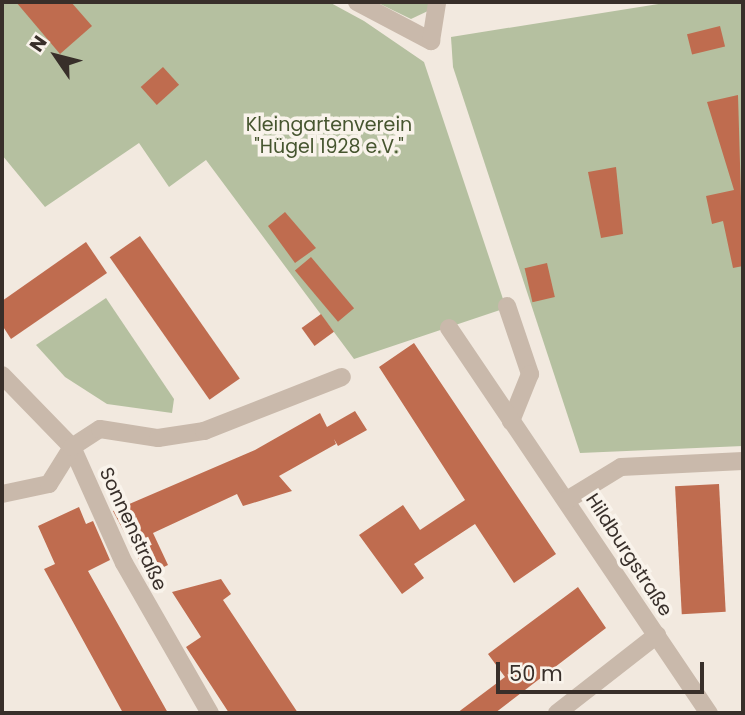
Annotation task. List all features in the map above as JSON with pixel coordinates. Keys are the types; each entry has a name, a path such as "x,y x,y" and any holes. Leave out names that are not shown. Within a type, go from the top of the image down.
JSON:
{"street":[{"path":"357,2 431,41 437,2"},
{"path":"507,306 530,374 511,421"},
{"name":"Hildburgstraße","path":"449,328 709,713"},
{"name":"Sonnenstraße","path":"2,375 72,447 124,564 210,713"},
{"path":"2,494 49,484 72,447 100,429 158,438 204,431 342,376"},
{"path":"567,500 621,467 743,461"},
{"path":"557,713 657,635"}],"green space":[{"name":"Kleingartenverein \"Hügel 1928 e.V.\"","path":"2,2 329,2 364,21 424,62 506,308 354,359 206,160 169,187 139,143 45,207 2,155"},
{"path":"376,2 429,2 430,10 411,19"},
{"path":"671,2 743,2 743,446 580,453 453,67 451,37"},
{"path":"106,298 174,399 172,413 107,404 65,377 36,345"}],"building":[{"path":"16,2 71,2 92,26 60,54"},
{"path":"720,26 725,46 692,55 687,34"},
{"path":"163,67 179,85 157,105 141,87"},
{"path":"738,95 743,266 733,268 723,221 712,224 706,196 734,190 707,102"},
{"path":"616,167 623,234 601,238 588,172"},
{"path":"285,212 316,248 295,263 268,226"},
{"path":"140,236 240,379 209,400 110,257"},
{"path":"86,242 107,273 11,339 2,325 2,301"},
{"path":"311,257 354,308 338,322 295,270"},
{"path":"547,263 555,297 532,302 525,268"},
{"path":"321,314 334,332 315,346 302,328"},
{"path":"414,343 556,554 514,583 475,524 414,564 424,578 402,594 359,535 403,505 420,530 465,500 379,367"},
{"path":"355,411 367,430 338,446 334,439 336,444 279,476 292,491 243,506 237,494 153,533 168,565 147,575 113,511 255,450 320,413 327,427"},
{"path":"719,484 726,612 682,614 675,486"},
{"path":"79,507 86,524 93,521 110,560 88,571 168,713 123,713 44,569 55,564 38,526"},
{"path":"221,579 231,594 223,600 298,713 229,713 186,647 201,637 172,592"},
{"path":"578,587 606,628 495,713 457,713 505,677 488,654"}]}
